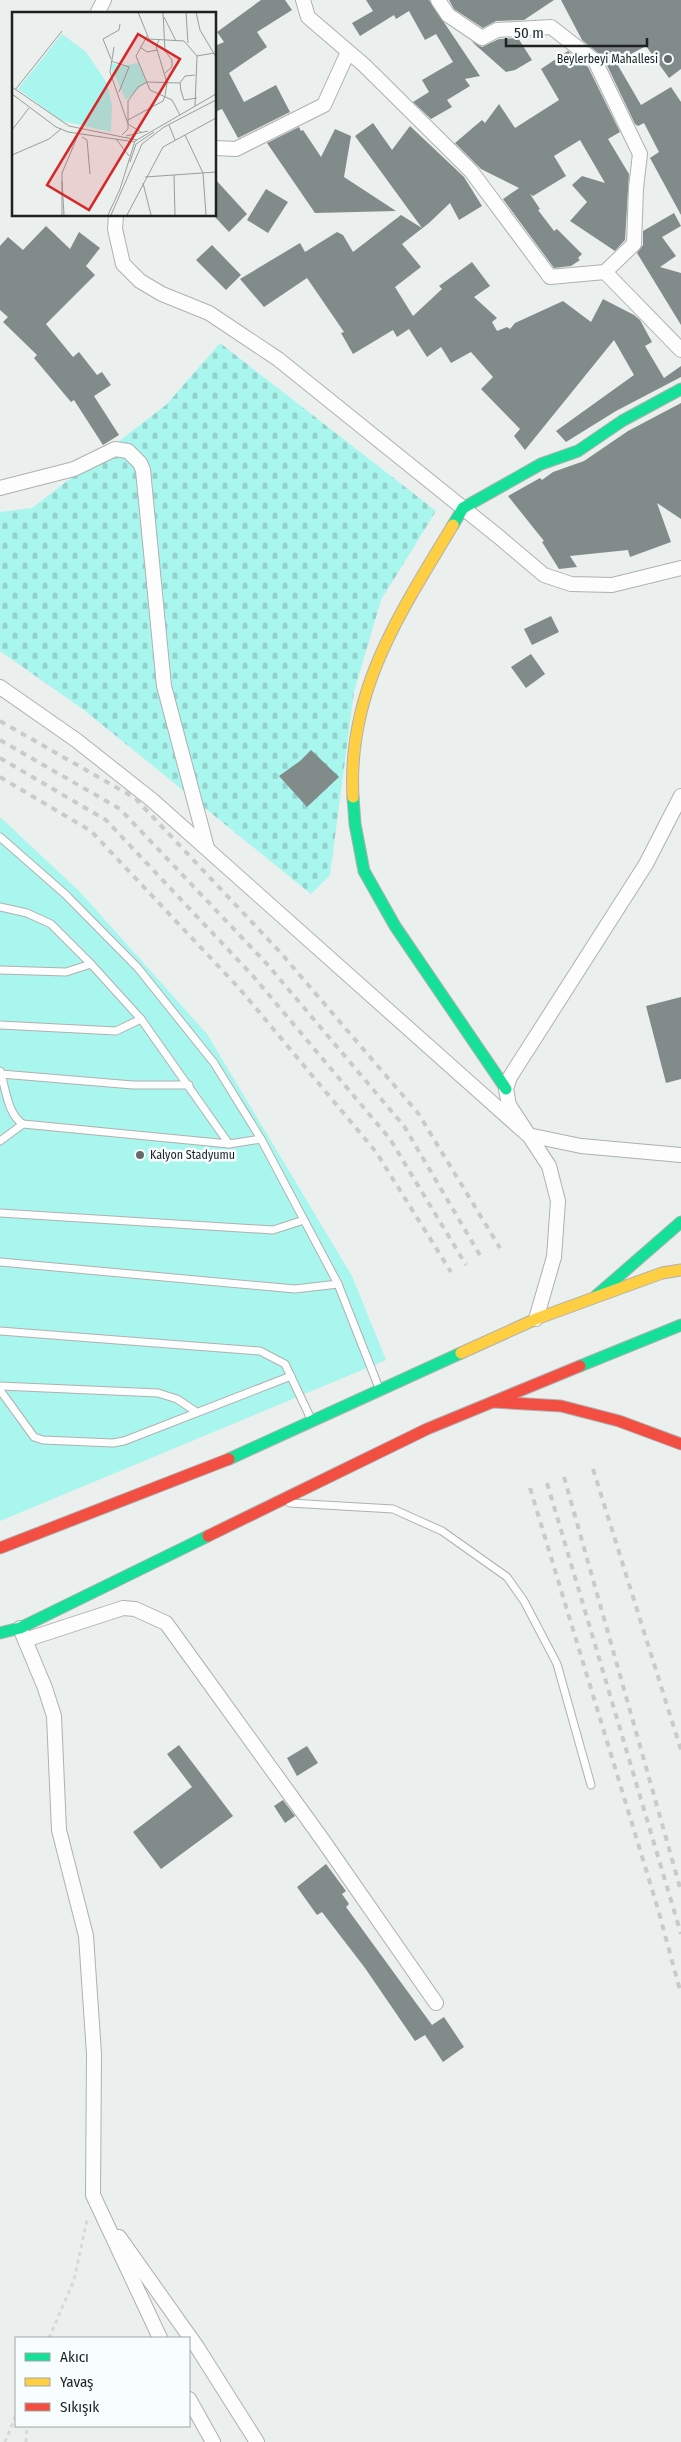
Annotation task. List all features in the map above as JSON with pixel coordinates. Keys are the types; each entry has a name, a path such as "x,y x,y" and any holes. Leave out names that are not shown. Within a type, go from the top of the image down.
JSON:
{"street":[{"path":"98,12 104,0"},
{"path":"304,0 308,17 348,52 471,171 550,277 605,272 634,244 636,188 640,154 596,61 551,27 497,30 482,38 448,15 438,0"},
{"path":"216,148 236,149 324,106 348,52"},
{"path":"116,216 115,230 123,264 140,281 162,294 210,313 278,359 544,575 571,584 612,585 681,568"},
{"path":"605,272 681,350"},
{"path":"506,1089 395,926 364,871 355,824 353,791 356,732 365,694 391,629 463,508 541,464 578,451 622,421 681,389"},
{"path":"0,488 74,469 115,449 128,451 140,463 143,470 164,686 207,848"},
{"path":"0,687 76,740 152,800 528,1135 581,1146 681,1155"},
{"path":"536,1319 554,1257 558,1201 549,1166 508,1105 506,1089 510,1077 646,864 681,796"},
{"path":"596,1296 681,1222"},
{"path":"0,1548 206,1470 536,1319 596,1296 662,1274 681,1270"},
{"path":"22,1634 277,1502 427,1429 681,1325"},
{"path":"493,1402 561,1406 619,1421 681,1444"},
{"path":"0,1633 22,1634 123,1608 135,1609 166,1623 436,2003"},
{"path":"22,1634 45,1688 54,1716 59,1830 86,1936 94,2054 93,2195 160,2337"},
{"path":"100,2210 189,2337"},
{"path":"190,2338 257,2442"},
{"path":"190,2401 212,2442"}],"lane":[{"path":"0,837 65,894 138,968 214,1063 261,1139 338,1284 380,1391"},
{"path":"0,907 27,912 51,924 91,964 141,1020 189,1085 229,1144"},
{"path":"0,970 66,972 91,964"},
{"path":"0,1025 116,1031 141,1020"},
{"path":"189,1085 133,1085 1,1072 11,1110 16,1120 23,1124 229,1144 261,1139"},
{"path":"0,1141 23,1124"},
{"path":"0,1213 273,1230 304,1220"},
{"path":"0,1262 295,1288 338,1284"},
{"path":"0,1332 260,1351 285,1364 312,1422"},
{"path":"0,1390 26,1429 34,1437 43,1440 113,1443 137,1436 195,1411 291,1376"},
{"path":"0,1386 158,1393 177,1399 195,1411"},
{"path":"277,1502 393,1509 442,1531 507,1577 524,1601 556,1664 590,1785"}],"path":[{"path":"49,2337 74,2280 93,2195"},
{"path":"5,2442 15,2417"},
{"path":"26,2442 27,2427"}],"green space":[{"path":"220,343 436,511 381,600 354,692 330,875 311,894 84,710 0,651 0,512 32,508 166,405"},
{"name":"Kalyon Stadyumu","path":"0,817 80,892 207,1034 352,1276 386,1360 0,1521"}],"building":[{"path":"261,0 285,0 292,10 257,32 267,47 229,73 244,102 276,85 290,112 238,138 222,109 216,112 216,46 224,42 217,32"},
{"path":"366,0 429,0 480,76 465,79 470,86 447,100 452,107 431,119 413,102 429,92 422,80 453,62 436,34 425,40 409,11 396,19 394,15 360,36 352,23 373,11"},
{"path":"449,0 554,0 524,20 496,21 483,28 454,9"},
{"path":"561,0 681,0 681,69 669,78 646,46 616,62 641,105 671,87 681,102 681,215 650,158 659,152 644,123 638,126 635,124 603,57 582,40"},
{"path":"518,38 532,60 515,70 506,72 471,41 482,47 499,39"},
{"path":"568,51 588,67 620,132 608,139 629,174 625,240 615,251 570,221 587,202 572,185 582,176 605,183 580,140 554,156 566,176 533,196 530,194 540,209 538,210 554,231 557,229 582,254 578,258 580,260 571,266 554,268 503,199 519,188 481,169 455,143 482,120 485,123 499,104 515,128 559,100 541,69"},
{"path":"373,123 392,150 410,126 464,177 482,206 459,220 450,203 429,223 402,244 421,267 395,287 413,316 442,289 439,286 472,262 490,286 474,297 497,318 492,322 497,331 507,327 510,329 515,323 563,301 591,322 603,299 640,320 652,342 645,346 664,378 681,366 681,377 616,411 566,442 556,431 634,375 614,340 525,450 514,436 520,429 481,389 493,377 471,352 451,363 441,347 427,357 409,329 397,337 393,330 353,354 341,333 344,332 307,278 264,307 240,279 300,243 305,252 337,232 343,235 353,252 401,215 422,228 355,136"},
{"path":"299,127 321,157 335,129 351,136 344,177 396,211 315,213 267,143"},
{"path":"216,180 247,214 229,232 215,217"},
{"path":"266,189 288,202 268,233 247,220"},
{"path":"674,213 681,226 662,237 676,256 660,267 681,273 681,325 637,253 643,245 643,231"},
{"path":"46,226 70,249 79,232 100,248 86,266 95,275 46,324 73,357 79,352 97,375 102,372 111,385 94,396 119,435 103,445 74,400 71,402 34,358 37,355 3,322 8,317 0,310 0,246 8,237 23,250"},
{"path":"212,245 241,275 226,290 196,260"},
{"path":"681,403 681,519 657,503 671,542 630,557 628,550 570,556 577,567 559,569 542,542 544,541 508,496 540,478 542,480 553,472 584,461 628,431"},
{"path":"551,616 559,632 532,645 524,629"},
{"path":"531,654 545,674 526,688 511,667"},
{"path":"311,750 339,777 307,807 279,776 300,761"},
{"path":"681,997 681,1079 666,1083 646,1006"},
{"path":"179,1745 233,1816 161,1869 133,1832 192,1787 167,1754"},
{"path":"307,1746 318,1763 297,1776 287,1758"},
{"path":"283,1800 295,1816 285,1823 274,1806"},
{"path":"326,1864 346,1891 342,1894 349,1904 346,1907 432,2025 444,2017 464,2047 443,2062 425,2035 415,2041 365,1968 322,1912 317,1915 297,1887"}],"railway":[{"path":"0,721 135,798 280,952 418,1113 500,1248"},
{"path":"0,740 120,809 267,964 404,1126 481,1257"},
{"path":"0,758 106,820 253,976 390,1139 466,1265"},
{"path":"0,777 91,831 239,988 376,1152 451,1272"},
{"path":"593,1469 681,1750"},
{"path":"564,1477 681,1891"},
{"path":"547,1483 681,1934"},
{"path":"530,1488 658,1909 681,1994"}],"traffic: fast":[{"path":"453,525 463,508 541,464 578,451 622,421 681,389"},
{"path":"353,797 355,824 364,871 395,926 506,1089"},
{"path":"596,1296 681,1222"},
{"path":"580,1366 681,1325"},
{"path":"229,1459 461,1353"},
{"path":"0,1633 20,1628 208,1536"}],"traffic: slow":[{"path":"353,797 353,758 359,722 368,687 397,621 453,525"},
{"path":"461,1353 536,1319 662,1273 681,1270"}],"traffic: jam":[{"path":"208,1536 427,1429 580,1366"},
{"path":"493,1402 561,1406 619,1421 681,1444"},
{"path":"0,1548 229,1459"}],"place":[{"name":"Beylerbeyi Mahallesi","path":"668,59"},
{"name":"Kalyon Stadyumu","path":"140,1155"}]}
